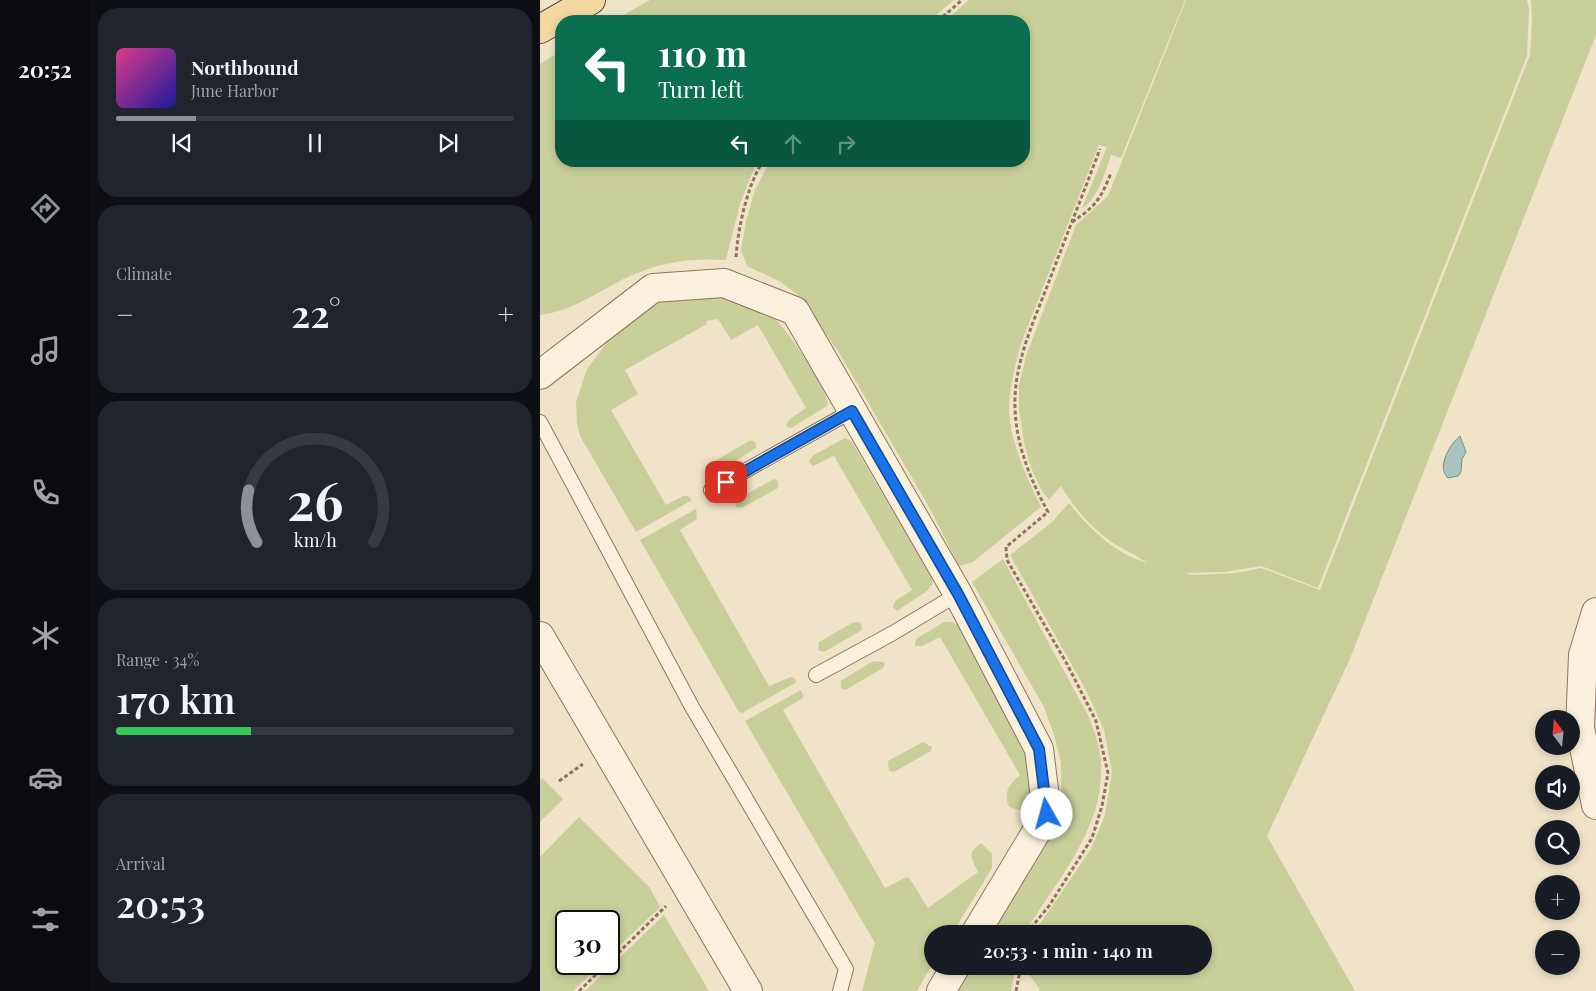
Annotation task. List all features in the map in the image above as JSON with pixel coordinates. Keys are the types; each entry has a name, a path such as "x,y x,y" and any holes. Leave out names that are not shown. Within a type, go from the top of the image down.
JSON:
{"main road":[{"path":"566,15 591,0"},
{"path":"540,30 555,21"}],"street":[{"path":"540,376 653,288 724,283 795,311 958,594 1039,749 1047,814 980,925"},
{"path":"1596,612 1583,655 1580,728 1596,805"},
{"path":"540,636 748,991"},
{"path":"941,991 951,975"}],"lane":[{"path":"711,490 852,411"},
{"path":"540,422 692,707 846,969 840,991"},
{"path":"816,675 893,633 958,594"}],"path":[{"path":"945,15 962,0"},
{"path":"1033,925 1048,906 1092,838 1102,806 1108,773 1096,721 1067,664 1007,560 1006,547 1048,512 1024,461 1014,409 1016,385 1035,317 1100,149"},
{"path":"735,263 737,235 759,167"},
{"path":"1071,223 1087,212 1101,198 1111,173"},
{"path":"559,782 584,763"},
{"path":"620,951 666,905"},
{"path":"579,991 596,975"},
{"path":"1016,991 1019,975"}],"green space":[{"path":"650,0 954,0 936,15 624,15"},
{"path":"969,0 1185,0 1121,158 1111,155 1098,189 1090,202 1082,208 1107,147 1099,145 1020,346 1010,395 1010,424 1016,448 1041,507 973,562 959,566 929,507 838,351 797,294 779,281 747,266 741,250 746,221 755,190 767,167 1030,167 1030,15 952,15"},
{"path":"1186,0 1527,0 1529,8 1527,56 1318,588 1261,566 1225,572 1184,573 1192,575 1236,573 1261,568 1320,590 1530,55 1531,0 1596,0 1596,35 1349,661 1267,836 1355,991 1038,991 1040,990 1030,975 1212,975 1212,925 1039,925 1091,849 1105,815 1112,772 1104,730 1087,692 1010,555 1051,523 1069,503 1094,531 1113,546 1135,559 1147,563 1113,543 1098,531 1078,510 1061,486 1049,500 1042,491 1031,468 1024,443 1019,409 1019,386 1026,356 1076,225 1108,196"},
{"path":"555,55 555,167 755,167 740,204 726,260 691,260 658,266 623,279 566,309 540,315 540,64"},
{"path":"715,294 754,307 775,319 804,357 824,392 828,403 827,406 793,427 789,428 786,425 789,420 806,408 758,325 731,340 718,319 706,321 707,324 625,370 638,394 611,410 666,505 683,496 688,496 692,500 636,532 580,436 576,402 587,369 614,333 630,317 665,297"},
{"path":"845,438 851,441 855,447 932,578 933,583 927,591 897,611 893,607 895,601 912,590 834,456 813,466 809,462 812,456"},
{"path":"749,441 756,443 756,448 721,470 714,468 715,461"},
{"path":"774,479 778,481 778,488 742,508 736,507 735,500"},
{"path":"696,509 697,519 680,530 769,686 791,677 797,682 742,713 739,712 640,540"},
{"path":"1003,559 1089,717 1098,744 1101,761 1100,786 1095,810 1087,832 1076,853 1030,925 997,925 1052,832 1061,798 1061,762 1044,707 972,582"},
{"path":"858,622 861,624 862,630 824,652 818,650 819,642 852,623"},
{"path":"944,622 953,622 961,627 1024,745 1029,768 1030,791 1026,808 1018,810 1009,807 1007,802 1008,789 1020,775 940,637 922,646 915,646 916,639"},
{"path":"873,661 883,662 885,665 847,689 841,688 841,681"},
{"path":"801,690 803,698 783,710 885,888 907,877 928,908 978,872 972,856 973,850 976,847 981,843 992,854 992,868 957,925 924,925 924,975 926,975 917,991 862,991 875,943 745,721"},
{"path":"923,742 932,747 931,751 894,772 889,771 888,761"},
{"path":"542,778 563,799 540,822 540,780"},
{"path":"579,817 650,888 660,907 620,945 620,910 555,910 555,975 590,975 573,991 540,991 540,857"},
{"path":"664,915 709,991 585,991 602,975 620,975 620,957"},
{"path":"965,975 1014,975 1011,991 955,991"}],"water":[{"path":"1460,436 1466,452 1462,459 1461,472 1458,476 1448,478 1443,468 1444,462 1452,444"}],"route":[{"path":"726,482 852,411 958,594 1039,749 1047,814"}]}
